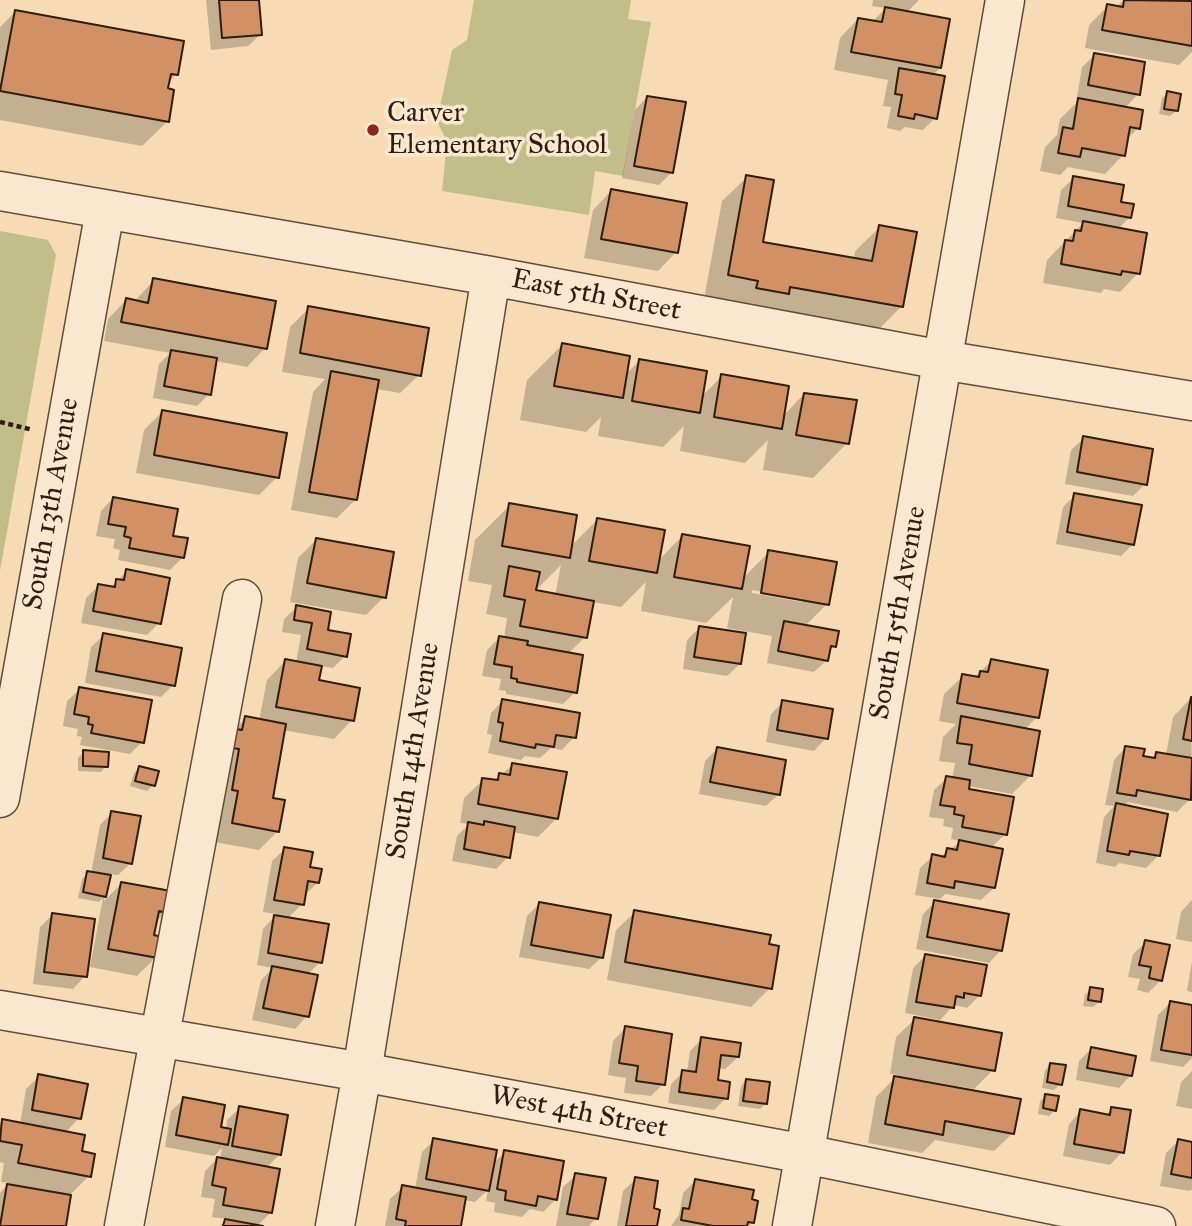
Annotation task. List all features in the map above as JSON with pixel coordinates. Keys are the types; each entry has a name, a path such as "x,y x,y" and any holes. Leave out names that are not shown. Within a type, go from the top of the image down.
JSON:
{"street":[{"name":"South 15th Avenue","path":"792,1226 1005,0"},
{"name":"East 5th Street","path":"0,191 491,276 942,360 1192,401"},
{"name":"South 13th Avenue","path":"0,798 105,210"},
{"name":"South 14th Avenue","path":"335,1226 491,276"},
{"path":"124,1226 242,599"},
{"name":"West 4th Street","path":"0,1010 362,1072 805,1154 1156,1226"}],"path":[{"path":"0,422 34,430"}],"shaded area":[{"path":"474,0 631,0 628,19 651,22 623,176 595,171 589,215 442,191 447,142 437,121 452,50 467,40"},
{"path":"0,231 48,240 56,255 0,571"}],"building":[{"path":"219,0 259,0 262,35 222,38"},
{"path":"1124,0 1192,1 1192,46 1102,30 1107,4 1123,7"},
{"path":"885,7 950,19 941,68 851,52 858,18 882,22"},
{"path":"15,10 184,41 178,75 171,74 168,88 174,90 169,122 0,91"},
{"path":"1094,53 1145,62 1140,95 1088,85"},
{"path":"899,68 945,76 937,119 915,114 914,119 898,116 902,95 895,94"},
{"path":"1167,91 1181,94 1178,111 1164,109"},
{"path":"647,96 686,102 673,173 634,166"},
{"path":"1078,98 1143,110 1140,129 1130,127 1125,156 1082,148 1080,157 1058,153 1063,127 1073,129"},
{"path":"746,175 774,180 763,242 872,261 879,225 917,232 903,307 790,287 789,294 756,288 758,281 728,275"},
{"path":"1073,176 1124,185 1121,202 1134,204 1131,218 1068,206"},
{"path":"611,189 687,203 678,253 601,239"},
{"path":"1083,221 1147,233 1140,274 1122,271 1121,275 1061,264 1065,240 1073,241 1075,230 1081,231"},
{"path":"153,278 276,301 267,349 121,322 126,298 148,303"},
{"path":"308,306 429,328 421,376 300,353"},
{"path":"562,343 630,356 623,398 554,386"},
{"path":"171,350 217,358 211,395 164,386"},
{"path":"639,359 707,371 700,413 632,401"},
{"path":"331,371 379,380 357,500 309,492"},
{"path":"721,374 789,386 782,429 714,417"},
{"path":"804,393 857,400 849,444 796,435"},
{"path":"162,410 287,433 279,478 154,455"},
{"path":"1083,436 1153,449 1147,485 1077,472"},
{"path":"1074,493 1142,505 1134,545 1067,532"},
{"path":"113,497 178,509 173,536 188,538 184,558 129,548 131,538 124,536 126,527 108,524"},
{"path":"509,503 577,515 570,558 502,546"},
{"path":"597,518 665,530 657,573 589,561"},
{"path":"682,534 750,546 742,589 674,577"},
{"path":"316,538 394,552 386,598 307,583"},
{"path":"768,550 837,562 829,605 761,593"},
{"path":"509,566 540,572 536,590 594,601 587,638 520,626 525,600 504,596"},
{"path":"126,569 170,578 161,624 93,611 98,584 115,587 116,579 124,580"},
{"path":"296,605 331,612 328,630 351,634 347,657 307,649 312,623 294,620"},
{"path":"784,621 839,631 836,647 831,646 828,661 778,651"},
{"path":"699,626 746,633 741,664 694,657"},
{"path":"103,633 182,648 175,686 96,671"},
{"path":"499,636 528,641 527,645 583,655 577,693 517,682 517,679 511,678 512,667 494,664"},
{"path":"285,659 322,666 319,680 360,688 354,721 276,707"},
{"path":"991,659 1048,670 1039,718 957,703 962,674 979,677 980,671 988,672"},
{"path":"79,687 152,700 144,743 91,733 93,725 88,724 89,717 74,714"},
{"path":"1192,697 1192,741 1183,739"},
{"path":"502,699 580,713 576,738 556,735 554,747 536,744 535,748 500,741 503,723 498,722"},
{"path":"782,700 833,709 828,739 777,730"},
{"path":"245,716 286,724 273,798 285,800 279,832 232,823 238,791 232,790 239,749 232,748 236,729 242,730"},
{"path":"961,716 1040,731 1032,776 969,764 972,745 957,743"},
{"path":"1125,746 1145,749 1143,756 1155,758 1156,752 1192,758 1191,800 1137,790 1136,796 1117,793"},
{"path":"717,747 786,760 780,795 710,782"},
{"path":"83,750 109,752 108,767 83,766"},
{"path":"512,763 567,772 558,819 478,804 482,778 498,780 499,773 510,775"},
{"path":"139,766 159,771 155,786 135,781"},
{"path":"946,776 970,780 969,789 1014,797 1007,835 962,827 964,816 954,814 955,807 940,805"},
{"path":"1116,803 1168,814 1160,856 1130,851 1129,855 1107,851"},
{"path":"111,811 141,816 132,864 103,858"},
{"path":"484,821 515,827 510,858 464,849 468,822 484,825"},
{"path":"959,840 1003,849 995,888 955,881 954,888 927,883 932,854 945,857 947,848 957,850"},
{"path":"284,847 313,852 310,867 322,869 319,883 308,881 304,905 274,900"},
{"path":"87,871 111,875 106,897 83,892"},
{"path":"121,882 171,891 167,913 159,911 154,935 162,937 158,958 108,949"},
{"path":"934,900 1009,914 1002,951 927,937"},
{"path":"539,902 611,915 603,958 531,945"},
{"path":"634,910 771,935 769,944 779,946 772,989 625,962"},
{"path":"52,913 95,919 87,977 44,972"},
{"path":"274,915 329,924 322,963 268,953"},
{"path":"1145,940 1170,945 1162,981 1149,978 1151,967 1139,965"},
{"path":"925,954 987,965 981,996 964,993 964,998 956,996 954,1008 916,1002"},
{"path":"272,966 318,975 309,1017 263,1008"},
{"path":"1090,987 1103,989 1101,1002 1088,1000"},
{"path":"1170,1001 1192,1005 1192,1055 1161,1050"},
{"path":"914,1017 1002,1033 995,1071 907,1055"},
{"path":"625,1026 672,1034 665,1085 636,1081 638,1066 619,1063"},
{"path":"701,1037 741,1043 739,1057 721,1055 718,1080 730,1082 728,1099 679,1092 682,1070 696,1072"},
{"path":"1091,1047 1136,1056 1132,1076 1087,1068"},
{"path":"1050,1063 1066,1065 1062,1085 1047,1082"},
{"path":"38,1074 88,1084 81,1119 32,1110"},
{"path":"894,1076 1021,1099 1014,1134 945,1121 943,1135 885,1124"},
{"path":"746,1079 770,1082 767,1104 743,1101"},
{"path":"1045,1094 1059,1096 1056,1111 1043,1108"},
{"path":"183,1097 225,1105 221,1127 231,1129 228,1145 176,1135"},
{"path":"239,1106 288,1115 281,1155 232,1146"},
{"path":"1111,1107 1131,1110 1124,1153 1074,1144 1080,1109 1110,1115"},
{"path":"2,1119 85,1135 82,1151 95,1154 91,1177 18,1163 22,1145 0,1141"},
{"path":"433,1138 497,1150 489,1191 426,1179"},
{"path":"1178,1139 1192,1142 1192,1178 1171,1174"},
{"path":"504,1150 564,1161 557,1200 538,1196 536,1206 505,1200 506,1191 497,1189"},
{"path":"217,1157 280,1169 272,1213 223,1205 226,1188 212,1185"},
{"path":"575,1173 606,1178 598,1219 567,1214"},
{"path":"635,1177 658,1181 654,1208 660,1210 657,1226 626,1226"},
{"path":"695,1179 754,1190 752,1199 758,1201 754,1223 748,1222 747,1226 713,1226 681,1220 683,1208 689,1209"},
{"path":"7,1184 71,1195 66,1226 0,1226"},
{"path":"402,1185 466,1197 461,1226 405,1226 406,1221 396,1219"},
{"path":"225,1219 263,1226 223,1226"}],"place":[{"name":"Carver Elementary School","path":"373,130"}]}
